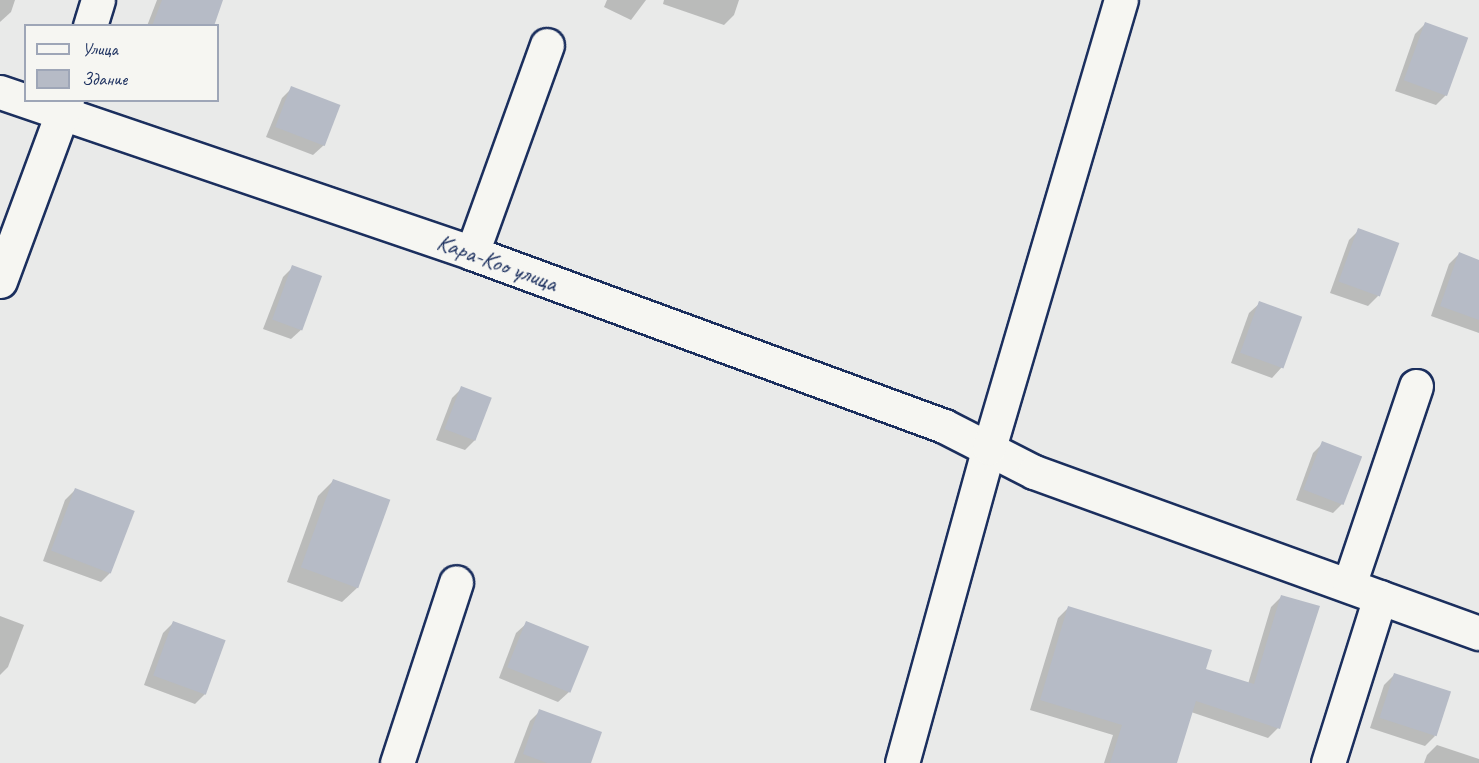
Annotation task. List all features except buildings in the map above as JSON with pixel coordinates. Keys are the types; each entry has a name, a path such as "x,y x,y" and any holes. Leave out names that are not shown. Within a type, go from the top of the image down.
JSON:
{"street":[{"path":"91,24 98,0"},
{"path":"902,763 989,448 1121,0"},
{"path":"472,254 547,45"},
{"name":"Кара-Коо улица","path":"0,92 24,98"},
{"name":"Кара-Коо улица","path":"41,102 65,108 944,426 1034,472 1479,633"},
{"path":"0,281 65,108"},
{"path":"1349,585 1416,386"},
{"path":"397,763 456,582"},
{"path":"1328,763 1380,597"}]}
